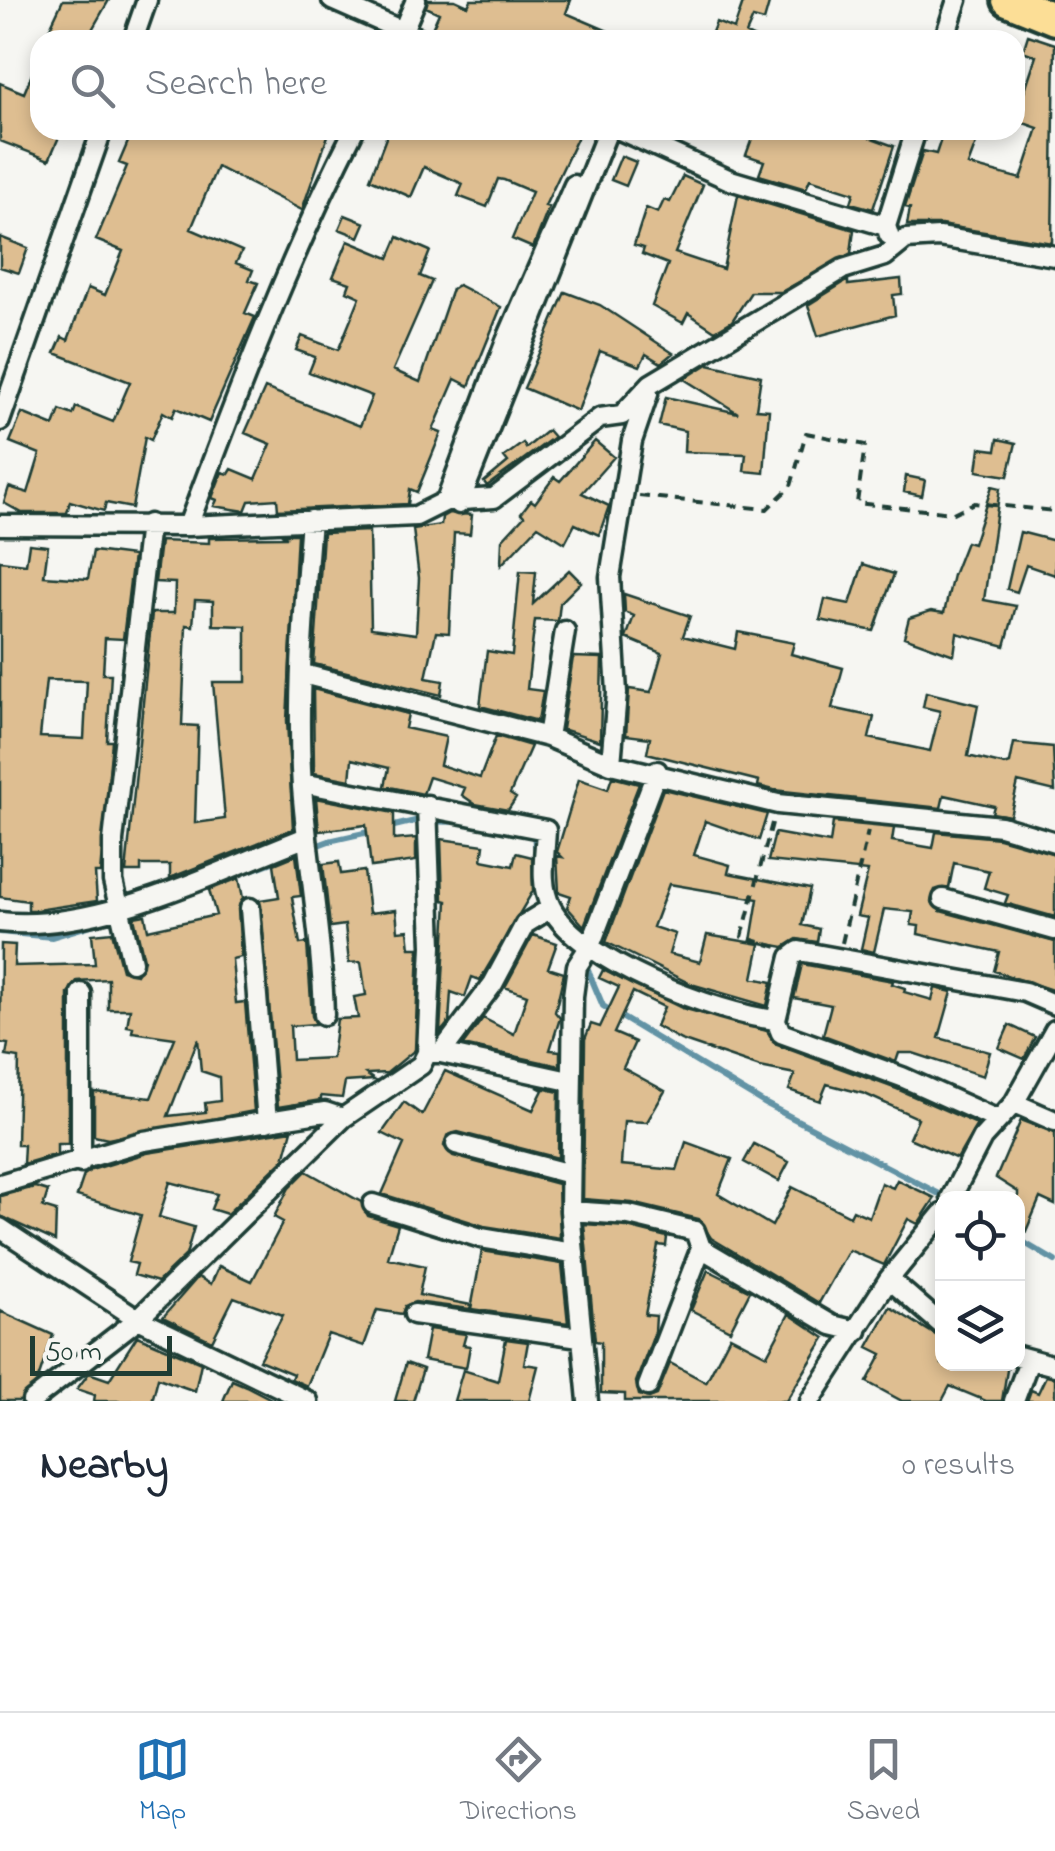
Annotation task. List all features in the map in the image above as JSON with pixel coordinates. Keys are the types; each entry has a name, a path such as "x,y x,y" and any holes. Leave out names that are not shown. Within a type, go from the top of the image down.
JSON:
{"main road":[{"path":"1008,0 1055,19"}],"street":[{"path":"136,30 147,0"},
{"path":"332,0 390,30"},
{"path":"404,30 416,0"},
{"path":"947,30 956,0"},
{"path":"0,421 98,140"},
{"path":"188,526 235,399 350,140"},
{"path":"452,502 506,341 594,140"},
{"path":"452,502 604,140"},
{"path":"642,140 730,180 886,226"},
{"path":"913,140 886,226 889,236 938,237 1055,256"},
{"path":"0,525 188,526 416,516 452,502 494,498 600,418 622,415 652,384 843,269 885,256 906,239"},
{"path":"611,764 617,694 610,577 632,440 652,384"},
{"path":"311,520 302,784 322,936 324,1015"},
{"path":"132,962 112,881 112,841 149,524"},
{"path":"548,737 565,631"},
{"path":"303,674 548,737 611,764 657,771 778,804 1000,826 1055,842"},
{"path":"588,1401 570,1210 569,1081 577,966 590,946 657,771"},
{"path":"302,784 428,815 546,830 544,875 551,908 590,946 667,989 755,1018 776,1020"},
{"path":"428,815 434,1053"},
{"path":"0,922 57,925 308,845"},
{"path":"944,899 1055,930"},
{"path":"250,908 268,1122"},
{"path":"32,1401 138,1319 344,1118 434,1053 493,984 530,918 551,908"},
{"path":"998,1120 902,1077 780,1033 776,1020 788,966 798,951 1025,992 1055,1005"},
{"path":"82,993 82,1163"},
{"path":"955,1191 982,1138 1014,1103 1055,1030"},
{"path":"434,1053 569,1081"},
{"path":"1014,1103 1055,1121"},
{"path":"0,1184 144,1142 325,1112 344,1118"},
{"path":"456,1144 570,1174"},
{"path":"373,1204 481,1238 572,1253"},
{"path":"570,1210 629,1215 694,1231 701,1248 832,1325 858,1331"},
{"path":"810,1401 890,1279 935,1223"},
{"path":"0,1228 138,1319 307,1401"},
{"path":"648,1386 701,1248"},
{"path":"890,1279 935,1319"},
{"path":"414,1314 580,1337"},
{"path":"1025,1358 1055,1366"},
{"path":"1014,1401 1021,1371"}],"path":[{"path":"624,494 767,509 791,486 806,433 864,445 857,503 954,513 974,503 1055,511"},
{"path":"778,804 742,937 754,944 798,951"},
{"path":"839,957 871,816"}],"building":[{"path":"63,0 109,0 92,30 49,30"},
{"path":"428,0 455,0 468,6 471,0 571,0 566,13 606,30 431,30 439,13 426,7"},
{"path":"744,0 770,0 764,21 753,18 748,30 713,30 716,22 734,29"},
{"path":"1028,35 1055,44 1052,243 941,225 907,225 910,208 905,207 923,151 936,154 941,140 977,140 968,165 1021,179 1038,128 1025,123 1025,90 1036,56 1025,52"},
{"path":"30,79 30,140 58,140 49,160 0,141 0,83 24,93"},
{"path":"129,140 326,140 302,210 217,167 191,229 242,251 236,263 253,270 249,280 258,283 245,313 255,317 209,422 176,408 172,417 163,412 151,440 145,437 132,508 106,503 104,511 70,501 67,513 22,513 4,503 9,487 28,493 40,454 10,442 22,413 54,426 60,410 73,415 76,407 113,422 130,382 55,353 62,337 68,340 88,288 105,295 123,251 96,240 127,166 119,163"},
{"path":"385,140 576,140 545,206 549,207 533,248 512,239 532,192 504,180 498,179 487,207 458,196 463,184 424,167 411,197 370,179"},
{"path":"751,140 877,140 894,146 873,209 851,203 854,193 810,179 806,189 759,175 764,161 746,155"},
{"path":"621,156 636,162 626,186 611,180"},
{"path":"683,176 703,185 675,253 723,269 738,195 854,230 851,253 781,292 751,292 732,321 715,331 688,313 683,323 652,306 668,264 642,254 644,248 634,245 646,208 658,213 664,200 670,202"},
{"path":"345,215 365,223 359,237 339,229"},
{"path":"0,237 28,248 19,273 0,267"},
{"path":"398,237 430,251 420,276 432,281 393,370 420,382 452,289 458,285 501,307 469,386 455,379 433,430 441,433 417,492 410,489 408,504 278,510 277,499 249,501 245,511 214,506 217,500 212,498 222,472 229,474 232,469 256,479 271,444 245,433 265,388 360,426 372,396 309,372 315,357 296,350 302,336 338,350 340,346 360,297 347,291 350,283 333,277 348,241 389,258"},
{"path":"901,279 902,294 893,295 895,315 818,336 808,305 848,280 848,285"},
{"path":"565,292 600,305 673,353 661,363 646,354 640,366 600,351 578,411 524,388"},
{"path":"708,364 761,376 756,409 769,410 764,473 744,471 746,454 684,452 685,431 659,425 666,397 738,413 684,379"},
{"path":"548,430 554,437 487,486 484,482 508,462 504,457 523,443 526,448"},
{"path":"998,439 1016,443 1008,476 977,471 980,448 996,450"},
{"path":"595,441 614,457 582,493 609,506 599,535 575,524 565,543 538,526 501,565 502,540 524,516 521,513 531,500 535,503 554,477 560,481"},
{"path":"906,476 925,480 922,496 904,492"},
{"path":"992,486 1000,488 984,600 1016,606 1005,646 957,633 954,655 904,637 909,618 931,611 944,613 953,575 966,542 973,544"},
{"path":"449,513 472,515 470,534 454,533 449,633 436,632 426,678 443,681 441,695 314,664 323,533 369,531 371,628 416,634 419,578 413,529 441,525 442,517"},
{"path":"1020,532 1055,541 1055,575 1026,565 1017,592 1007,589"},
{"path":"281,534 297,534 287,720 293,829 170,878 170,865 141,865 141,872 126,872 152,613 174,613 175,583 155,582 160,541 209,543 209,538 287,537","holes":["195,600 213,601 213,625 246,626 246,682 213,682 225,819 195,823 198,726 182,725 186,625 193,626"]},
{"path":"29,544 48,546 44,576 88,579 93,551 133,556 123,639 105,638 103,674 111,674 107,741 112,741 100,873 95,873 97,901 37,910 28,910 28,901 0,897 0,561 26,564","holes":["46,680 87,681 84,739 40,737"]},
{"path":"863,564 894,574 874,631 820,620 825,599 850,604"},
{"path":"569,570 581,582 560,603 558,621 535,620 527,689 543,691 538,721 480,706 487,651 512,655 520,571 536,572 533,604"},
{"path":"624,594 690,616 683,636 735,649 738,632 794,643 791,654 843,668 832,708 874,717 869,738 930,751 940,711 923,707 926,692 978,705 968,756 1005,765 1010,763 1014,743 1053,747 1055,791 1018,782 1010,816 992,813 994,806 944,795 941,808 774,790 758,786 759,781 647,753 650,738 626,735 629,689 651,692 662,653 626,638 634,616 625,612"},
{"path":"573,657 602,658 600,741 562,729"},
{"path":"313,689 408,714 405,728 446,737 440,765 480,778 496,736 531,746 510,794 516,798 508,810 475,804 462,795 465,788 429,777 423,794 385,786 389,768 352,759 350,780 314,773"},
{"path":"612,777 639,784 584,926 567,907 571,896 559,892 557,856 562,857 557,852 579,779 608,789"},
{"path":"663,789 767,814 759,840 705,821 694,855 730,865 728,873 810,889 802,925 819,929 817,942 797,939 784,947 751,941 758,899 669,884 653,927 675,934 669,954 700,962 707,935 760,944 753,978 772,982 767,1006 691,984 606,942"},
{"path":"316,798 394,813 394,840 416,838 416,861 371,867 366,825 319,831"},
{"path":"833,822 894,828 892,841 933,848 936,832 999,838 1055,854 1055,917 1005,903 1008,895 984,888 989,871 954,863 949,888 935,890 931,901 940,911 1055,942 1055,991 994,971 999,952 918,934 919,926 911,925 913,912 884,909 874,952 861,949 868,918 857,916 868,871 768,861 775,833 830,843"},
{"path":"441,839 484,845 482,860 513,866 516,853 532,857 533,891 480,980 472,977 465,997 451,992 449,1022 440,1033 447,901 443,900"},
{"path":"296,855 301,896 292,897 300,944 307,943 312,1016 316,1024 290,1026 292,1060 332,1058 337,1019 358,1018 354,997 366,995 361,962 349,963 345,925 330,927 323,864 339,862 341,874 364,871 369,913 396,910 398,931 408,930 410,948 419,948 415,1050 387,1073 366,1074 374,1080 345,1082 342,1098 321,1096 321,1100 278,1107 260,900 279,897 274,864"},
{"path":"239,878 243,898 238,909 241,957 232,959 236,1003 245,1002 254,1111 108,1139 94,1136 94,1092 151,1098 175,1038 132,1032 133,1027 127,1026 130,1009 108,1009 108,979 77,981 68,993 68,1144 57,1144 57,1154 23,1164 24,1145 17,1145 19,1058 6,1056 8,1044 0,1043 1,944 15,945 14,966 95,964 92,934 112,932 122,970 136,974 144,960 134,917 145,915 148,930 216,915 209,890","holes":["198,1039 201,1071 219,1077 220,1101 205,1103 206,1112 168,1116"]},
{"path":"533,935 557,943 548,968 564,973 555,1012 560,1018 550,1050 560,1051 560,1066 463,1045 483,1018 514,1034 527,995 505,987"},
{"path":"802,964 893,981 892,984 905,988 904,992 932,1000 935,988 952,992 939,1038 990,1052 983,1076 913,1053 899,1053 896,1062 823,1035 831,1005 794,998"},
{"path":"603,970 682,1008 767,1031 777,1045 897,1089 977,1124 957,1159 909,1138 918,1118 865,1094 827,1084 820,1101 789,1090 795,1074 760,1067 681,1040 656,1026 664,1007 633,992 614,1033 635,1042 623,1068 665,1091 647,1122 624,1121 621,1165 677,1170 686,1142 732,1159 718,1194 772,1226 792,1187 850,1216 853,1210 869,1217 881,1183 893,1188 897,1180 935,1198 918,1224 908,1219 884,1265 849,1250 819,1303 711,1238 699,1219 632,1203 583,1199 585,1039 591,1024 600,1027 619,987 599,978"},
{"path":"1009,1025 1035,1037 1024,1059 999,1048"},
{"path":"445,1071 533,1110 543,1090 537,1087 559,1092 558,1158 458,1132 447,1136 444,1146 453,1156 558,1184 560,1238 484,1226 382,1194 404,1144 382,1133 404,1102 422,1115"},
{"path":"1021,1120 1055,1133 1055,1205 1040,1198 1025,1233 1025,1191 1016,1191 996,1178"},
{"path":"292,1130 284,1159 227,1214 211,1209 217,1194 170,1182 159,1217 194,1227 186,1255 158,1282 134,1275 137,1264 128,1262 141,1215 77,1196 84,1175 91,1170 147,1153"},
{"path":"754,1144 789,1162 779,1181 744,1162"},
{"path":"306,1171 361,1202 368,1216 398,1225 388,1258 425,1266 419,1295 471,1305 470,1309 415,1302 405,1306 402,1314 377,1310 364,1346 328,1334 307,1386 291,1379 293,1374 259,1360 283,1315 234,1297 212,1341 163,1317 198,1277 211,1284 219,1266 252,1281 283,1222 274,1217 289,1188"},
{"path":"35,1187 48,1191 43,1207 56,1211 55,1241 0,1216 0,1196"},
{"path":"584,1224 627,1227 667,1237 666,1246 658,1245 645,1315 656,1316 655,1332 636,1382 639,1395 657,1395 670,1363 706,1382 730,1336 767,1355 789,1314 825,1338 786,1401 625,1401 625,1394 601,1393 601,1342 595,1341"},
{"path":"482,1251 562,1264 568,1323 471,1309"},
{"path":"708,1270 750,1291 730,1330 691,1310"},
{"path":"890,1307 935,1335 935,1371 1007,1371 1002,1401 986,1401 950,1386 942,1401 902,1401 867,1382 882,1354 868,1347"},
{"path":"0,1311 53,1335 37,1382 20,1401 0,1401"},
{"path":"429,1329 466,1334 463,1345 470,1346 466,1368 423,1360"},
{"path":"137,1336 201,1363 195,1391 158,1378 152,1401 94,1401 95,1395 77,1389 89,1373 109,1380"},
{"path":"506,1339 528,1342 524,1364 538,1366 529,1401 454,1401 463,1370 498,1381"},
{"path":"406,1363 423,1369 413,1401 395,1401"},
{"path":"1046,1376 1055,1378 1055,1401 1027,1401 1031,1390 1038,1393"},
{"path":"232,1380 246,1386 275,1401 223,1401"}],"waterway":[{"path":"390,827 415,821 461,822"},
{"path":"219,882 329,841 373,831"},
{"path":"528,833 534,834 536,855"},
{"path":"0,932 52,937 155,906"},
{"path":"584,961 603,1006 764,1103 935,1192"},
{"path":"1025,1243 1055,1261"}]}
